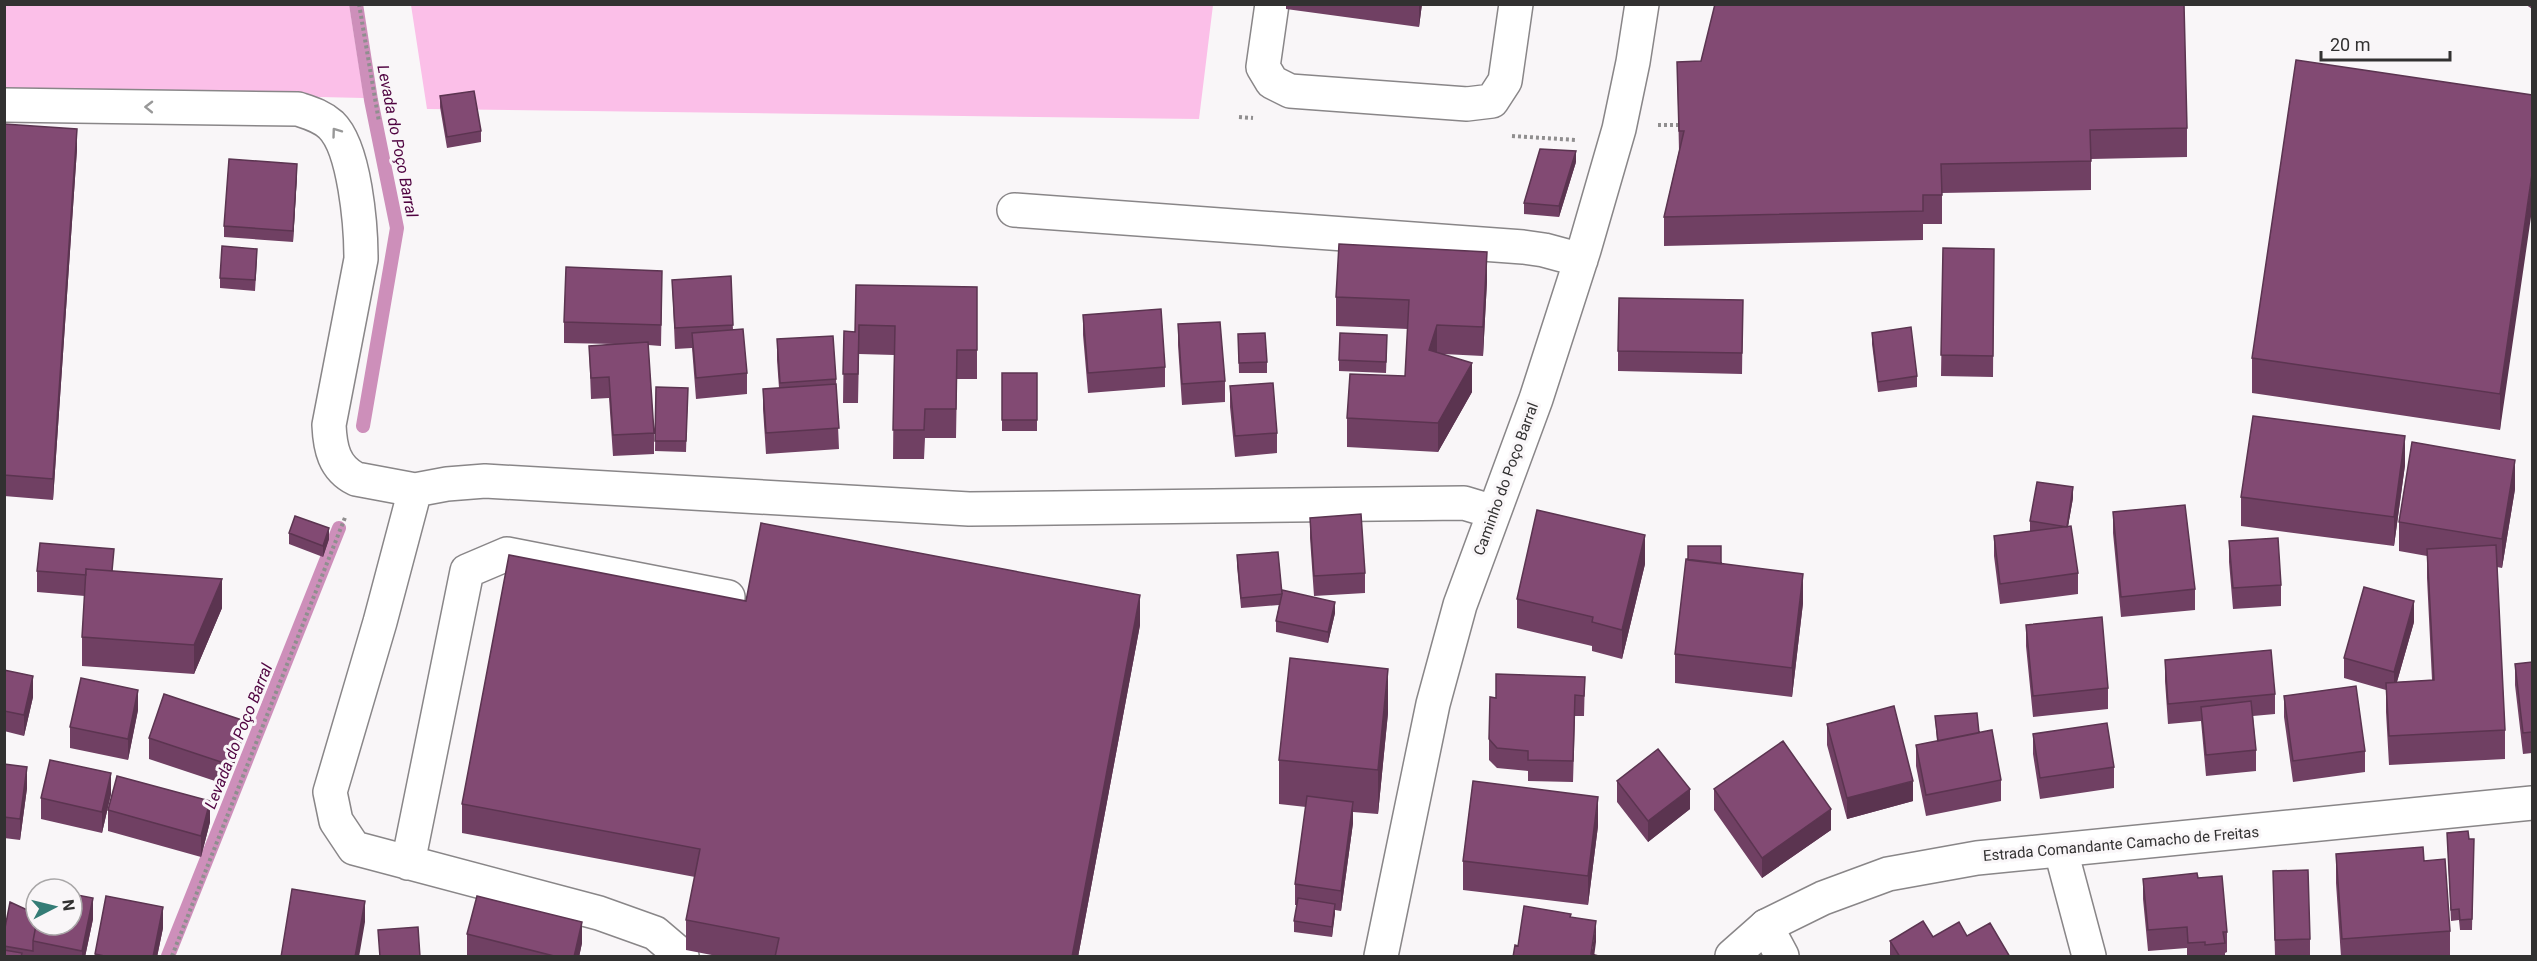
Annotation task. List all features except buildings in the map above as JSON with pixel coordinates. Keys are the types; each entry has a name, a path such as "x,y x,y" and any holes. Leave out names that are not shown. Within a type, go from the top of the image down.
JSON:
{"street":[{"path":"1272,4 1263,67 1272,82 1290,91 1467,104 1492,100 1505,81 1516,4"},
{"name":"Caminho do Poço Barral","path":"1381,957 1433,704 1460,605 1536,399 1581,260 1619,129 1642,4"},
{"path":"4,105 298,109 320,116 332,126 341,140 354,187 360,219 361,259 329,425 329,442 334,458 349,476 356,479 415,490 447,484 485,481 969,509 1464,503 1494,512"},
{"path":"1014,210 1523,247 1544,249 1581,260"},
{"path":"415,490 380,622 330,792 336,821 354,848 599,913 655,933 682,957"},
{"path":"408,863 467,571 507,554 728,597"},
{"name":"Estrada Comandante Camacho de Freitas","path":"1732,957 1766,926 1823,898 1888,874 1977,858 2532,803"},
{"path":"2061,851 2089,957"},
{"path":"1766,926 1782,957"}],"path":[{"path":"1648,126 1678,124"}],"shaded area":[{"path":"349,4 364,98 5,90 5,5"},
{"path":"411,5 1213,5 1199,119 427,109"}],"waterway":[{"name":"Levada do Poço Barral","path":"356,4 371,100 397,228 363,426"},
{"name":"Levada do Poço Barral","path":"168,956 339,528"}]}
